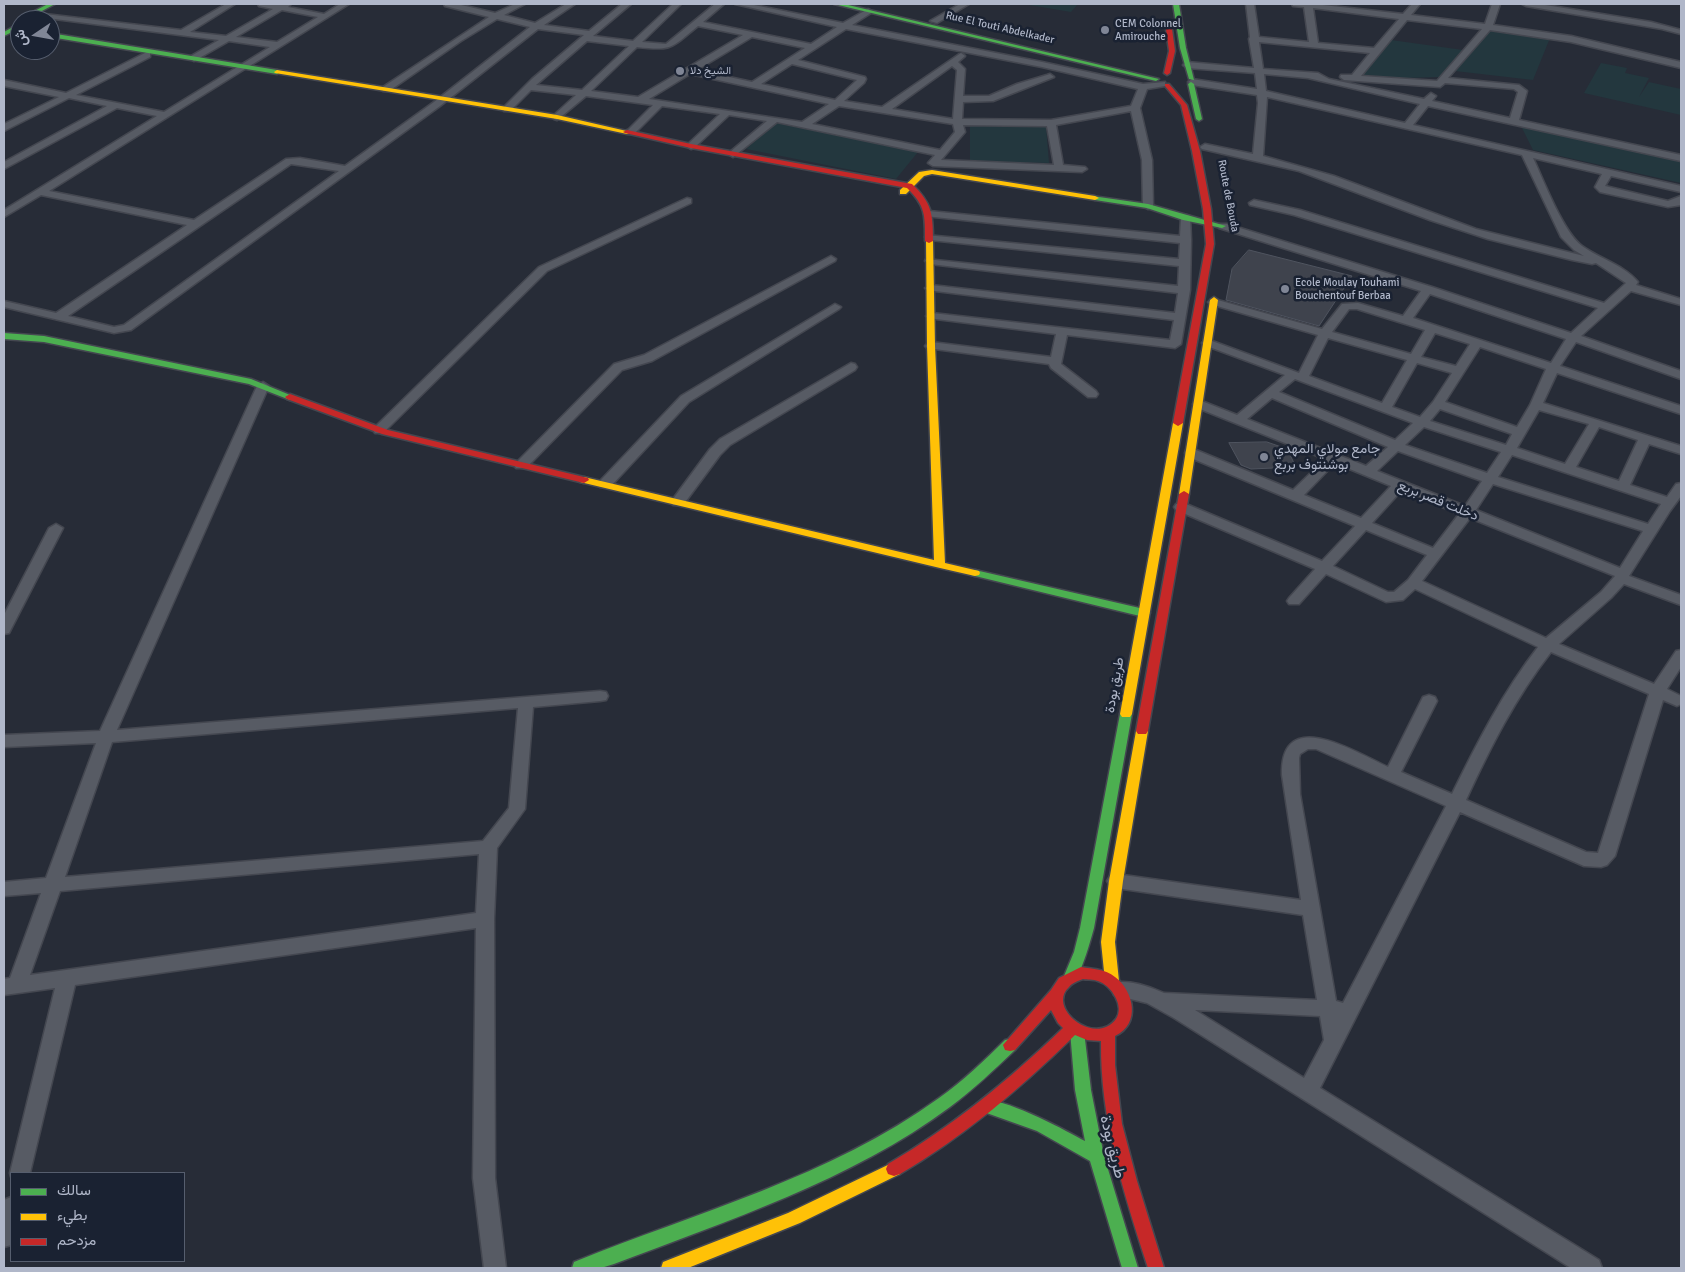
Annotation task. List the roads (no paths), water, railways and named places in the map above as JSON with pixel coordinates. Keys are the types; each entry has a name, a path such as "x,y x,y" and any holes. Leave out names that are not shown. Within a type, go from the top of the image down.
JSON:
{"main road":[{"path":"40,10 52,4"},
{"path":"50,10 62,4"},
{"name":"Rue El Touti Abdelkader","path":"837,4 1163,79"},
{"name":"Rue El Touti Abdelkader","path":"856,4 934,21 1163,79"},
{"path":"1163,79 1172,52 1164,4"},
{"name":"Route de Bouda","path":"1176,4 1187,65 1216,194"},
{"path":"60,37 194,58 241,69 549,122 726,160 906,189"},
{"path":"60,42 386,89 440,102 507,109 556,117 918,193 929,209 931,346 940,565"},
{"path":"1163,79 1182,74 1192,82"},
{"name":"Route de Bouda","path":"1163,79 1184,105 1196,151 1210,223 1210,244 1182,397"},
{"path":"906,189 930,168 1148,206 1186,218 1210,223 1223,231"},
{"name":"Route de Bouda","path":"1220,212 1223,231"},
{"path":"1117,985 1092,973 1071,976 1058,987 1055,995 1058,1013 1064,1022 1075,1030 1088,1034 1108,1033 1118,1027 1125,1019 1128,1010 1126,999 1117,985 1108,942 1116,881 1191,453 1215,297"},
{"path":"4,336 44,339 251,382 379,430 1144,613"},
{"name":"طريق بودة","path":"1071,976 1085,940 1182,397"},
{"path":"1126,708 1146,711"},
{"path":"580,1268 804,1181 842,1165 875,1148 947,1103 995,1061 1055,995"},
{"path":"669,1268 715,1252 818,1209 917,1156 986,1106 1075,1030"},
{"name":"طريق بودة","path":"1075,1030 1083,1090 1096,1156 1130,1268"},
{"name":"طريق بودة","path":"1108,1033 1106,1084 1116,1136 1156,1268"},
{"path":"986,1106 1022,1116 1061,1134 1096,1156"}],"street":[{"path":"182,33 231,4"},
{"path":"262,4 284,6 324,16"},
{"path":"4,214 344,4"},
{"path":"448,4 536,26 636,44 668,46 720,4"},
{"path":"386,89 458,39 521,4"},
{"path":"4,304 114,330 127,328 440,102 536,26 571,4"},
{"path":"507,109 529,87 627,4"},
{"path":"556,117 584,93 677,4"},
{"path":"739,4 844,27 971,49 1054,66 1143,87 1163,79"},
{"path":"934,21 965,4"},
{"path":"1250,4 1253,39 1262,93 1258,157"},
{"path":"1296,4 1571,39 1681,65"},
{"path":"1366,4 1402,16"},
{"path":"1354,78 1377,51 1402,16 1416,4"},
{"path":"1407,126 1441,82 1488,27 1496,4"},
{"path":"1526,4 1661,27"},
{"path":"1572,4 1681,32"},
{"path":"1308,5 1314,45"},
{"path":"194,58 284,6"},
{"path":"753,85 868,11"},
{"path":"60,21 278,45"},
{"path":"696,23 812,47"},
{"path":"640,100 751,34"},
{"path":"883,111 986,38"},
{"path":"1253,39 1377,51"},
{"path":"4,128 65,95 147,55"},
{"path":"792,61 862,78 837,103 805,124"},
{"path":"930,168 960,132 957,122 960,70 953,62"},
{"path":"1187,65 1354,78 1504,84 1522,89 1523,91 1514,122"},
{"path":"689,71 837,103 957,122 1051,124 1135,108"},
{"path":"1308,75 1327,81 1681,158"},
{"path":"958,99 990,99 1020,86 1050,77"},
{"path":"1192,82 1262,93 1681,189"},
{"path":"4,83 166,115"},
{"path":"529,87 775,119 942,154"},
{"path":"1143,87 1135,108 1147,160 1148,206"},
{"path":"631,132 660,103"},
{"path":"4,166 116,105"},
{"path":"691,146 726,113"},
{"path":"732,154 775,119"},
{"path":"1051,124 1059,168"},
{"path":"1205,147 1258,157 1316,173 1480,234 1536,249 1605,264"},
{"path":"1181,507 1391,598 1402,595 1436,554 1490,479 1536,405 1553,368 1574,336 1629,287 1632,282 1578,248 1566,237 1525,152"},
{"path":"58,317 292,160 348,169"},
{"path":"930,168 1082,169"},
{"path":"1608,172 1600,187 1604,190 1668,204 1677,203 1681,199"},
{"path":"39,192 196,224"},
{"path":"379,430 543,269 686,201"},
{"path":"1254,203 1306,215 1606,307"},
{"path":"929,209 1186,240"},
{"path":"932,316 1173,344 1177,340 1184,290 1186,218"},
{"path":"1223,231 1428,289 1574,336 1681,374"},
{"path":"930,237 1185,263"},
{"path":"522,464 618,367 648,358 831,259"},
{"path":"930,261 1184,290"},
{"path":"1629,287 1681,302"},
{"path":"931,288 1180,317"},
{"path":"1406,320 1428,289"},
{"path":"1215,297 1325,333 1459,371"},
{"path":"1240,420 1271,393 1298,375 1325,333 1346,306 1358,306 1432,328 1681,410"},
{"path":"605,484 685,399 835,307"},
{"path":"1385,408 1432,328"},
{"path":"1062,331 1054,361 1058,368 1092,394"},
{"path":"1368,472 1422,422 1438,404 1477,342"},
{"path":"1208,343 1422,422 1670,502"},
{"path":"931,346 1054,361"},
{"path":"678,502 715,452 725,442 851,367"},
{"path":"263,386 106,737 53,886 11,986 485,919"},
{"path":"1271,393 1397,446 1490,479 1651,529"},
{"name":"دخلت قصر بربع","path":"1199,404 1681,600"},
{"path":"1438,404 1520,432"},
{"path":"1536,405 1596,422 1681,450"},
{"path":"1568,469 1596,422"},
{"path":"1623,486 1645,439"},
{"path":"1191,453 1436,554"},
{"path":"1295,496 1333,458"},
{"path":"1294,601 1398,485"},
{"path":"1308,1090 1456,803 1489,734 1526,673 1548,645 1593,608 1621,576 1681,487"},
{"path":"4,629 56,528"},
{"path":"1413,583 1548,645 1677,700"},
{"path":"1333,1039 1292,794 1290,760 1294,749 1307,742 1318,743 1584,859 1594,861 1606,856 1658,691 1681,655"},
{"path":"4,741 106,737 600,696"},
{"path":"1392,774 1429,701"},
{"path":"495,1268 484,1178 485,919 488,847 517,809 526,702"},
{"path":"4,889 488,847"},
{"path":"1116,881 1312,909"},
{"path":"20,1172 67,979"},
{"path":"1117,985 1161,1001 1308,1090 1591,1268"},
{"path":"1161,1001 1348,1010"},
{"path":"4,1237 10,1211"}],"place":[{"name":"CEM Colonnel Amirouche","path":"1105,30"},
{"name":"الشيخ دلا","path":"680,71"},
{"name":"Ecole Moulay Touhami Bouchentouf Berbaa","path":"1285,289"},
{"name":"جامع مولاي المهدي بوشنتوف بربع","path":"1264,457"}]}
